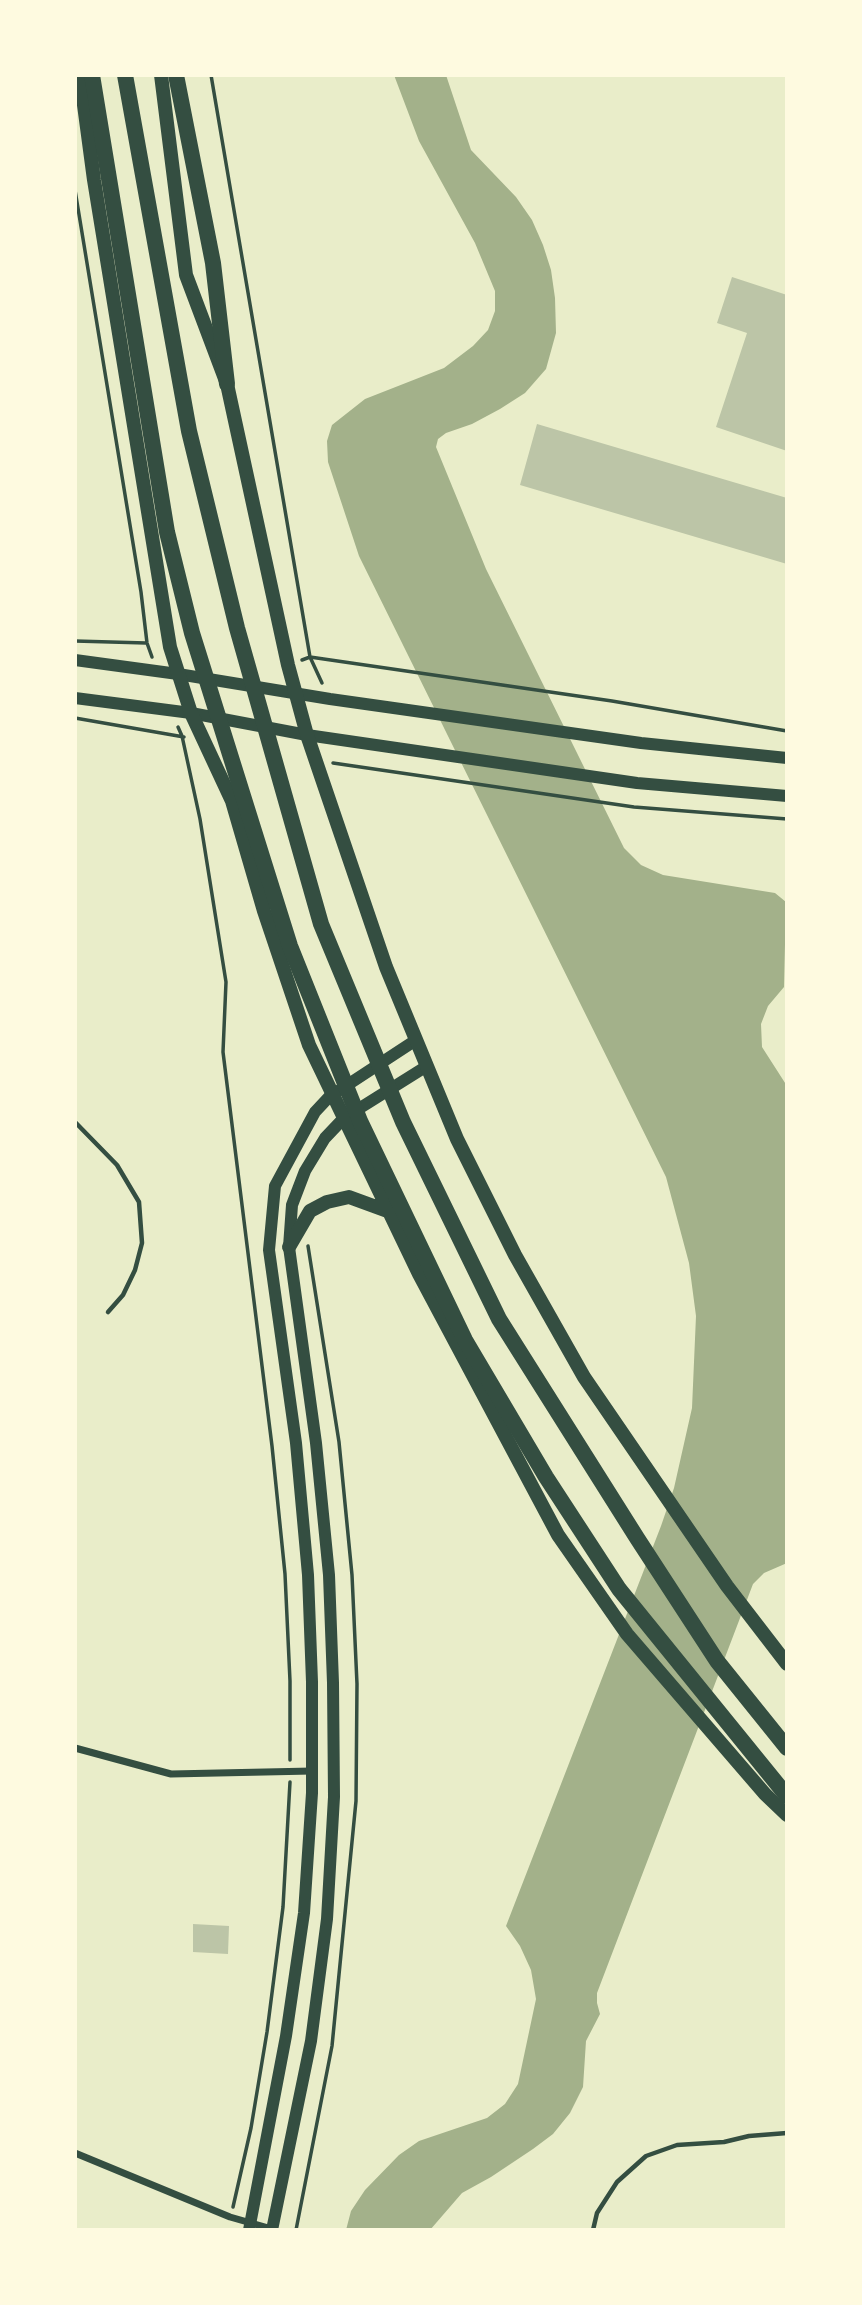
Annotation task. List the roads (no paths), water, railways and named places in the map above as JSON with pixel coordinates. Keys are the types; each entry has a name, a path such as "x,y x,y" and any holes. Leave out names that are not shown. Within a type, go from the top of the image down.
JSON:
{"highway":[{"path":"92,75 167,532 192,633 290,946 360,1121 465,1340 546,1477 619,1589 787,1796"},
{"path":"125,75 189,430 237,628 321,924 403,1122 499,1319 717,1661 787,1748"},
{"path":"177,83 214,263 227,384"}],"main road":[{"path":"80,75 96,194 170,647 191,713 232,801 264,911 309,1045 419,1273 558,1535 627,1634 765,1794 787,1815"},
{"path":"161,75 186,275 227,384 288,665 307,734 386,967 457,1139 515,1255 583,1377 727,1586 787,1664"},
{"path":"75,660 394,709 641,743 787,758"},
{"path":"75,698 191,713 349,741 637,783 787,796"},
{"path":"250,2227 286,2036 304,1913 312,1771 308,1575 296,1443 269,1250 275,1186 315,1112 333,1094 416,1040"},
{"path":"272,2229 311,2041 327,1919 334,1797 330,1575 316,1443 289,1247 292,1205 305,1171 325,1138 344,1118 427,1066"},
{"path":"289,1247 310,1211 327,1202 349,1197 390,1212"}],"street":[{"path":"75,1748 172,1774 312,1771"},
{"path":"75,2153 250,2227 272,2229"}],"lane":[{"path":"75,1122 117,1165 139,1202 142,1243 135,1270 123,1295 108,1312"},
{"path":"593,2230 597,2213 617,2182 646,2156 677,2145 724,2142 749,2136 787,2133"}]}
